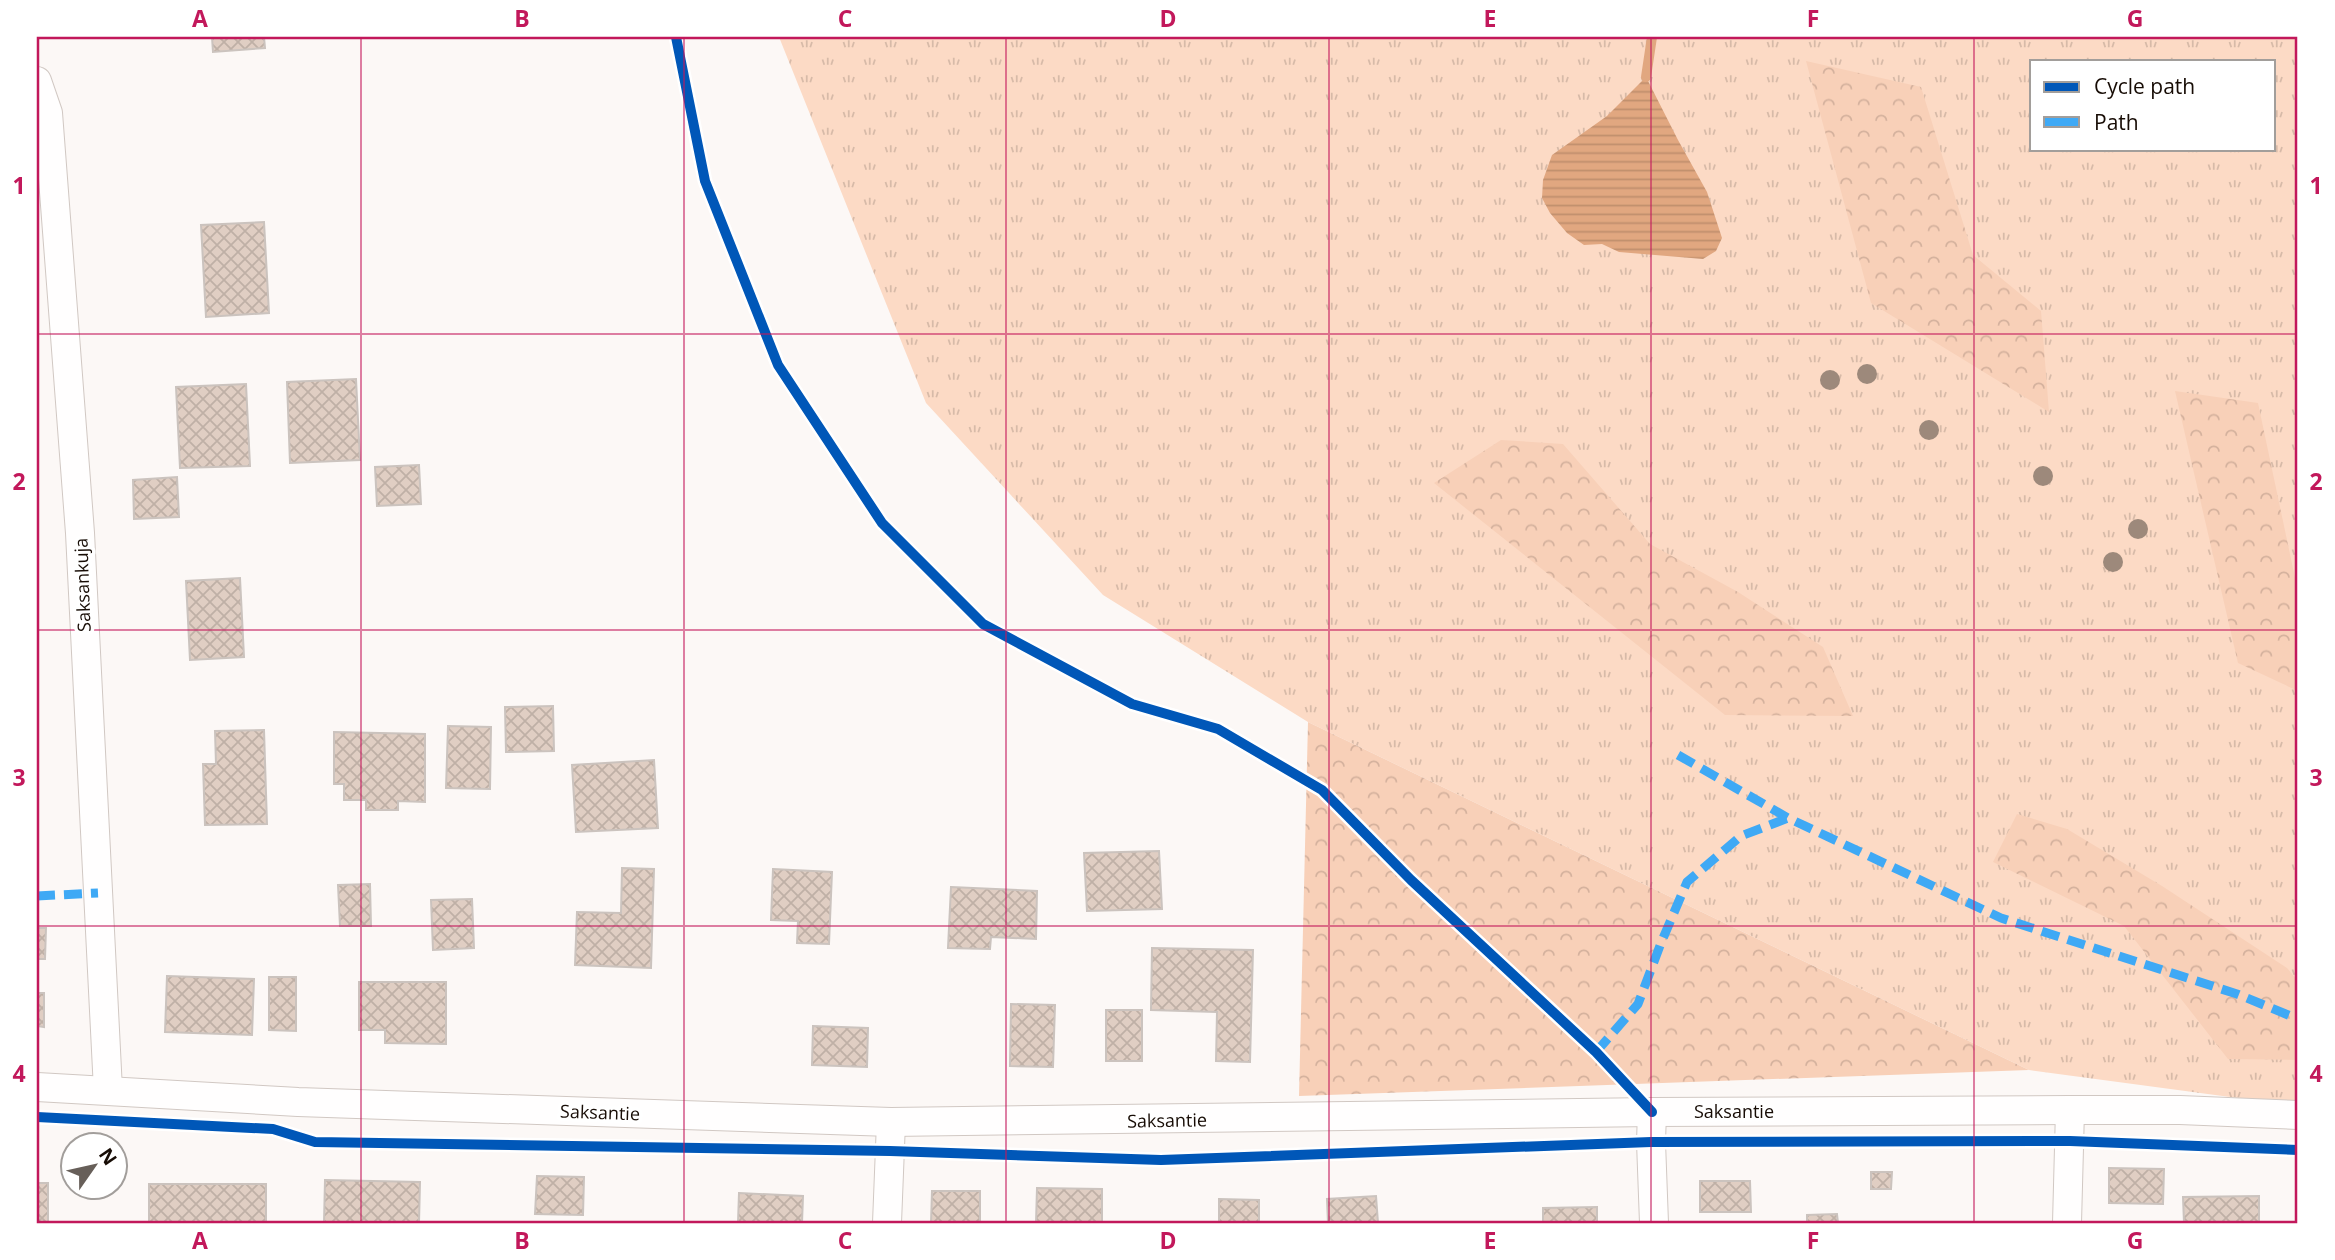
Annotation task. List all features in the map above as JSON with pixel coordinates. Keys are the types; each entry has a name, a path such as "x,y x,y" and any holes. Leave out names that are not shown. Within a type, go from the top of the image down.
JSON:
{"street":[{"name":"Saksankuja","path":"37,82 48,113 73,421 108,1090"},
{"name":"Saksantie","path":"37,1087 298,1102 891,1122 1652,1112 2180,1110 2298,1115"},
{"path":"2067,1223 2070,1110"},
{"path":"1652,1112 1654,1223"},
{"path":"887,1223 891,1122"}],"green space":[{"path":"779,37 2298,37 2298,1106 2029,1070 1308,722 1103,595 926,403"},
{"path":"1806,61 1921,87 1973,255 2041,311 2049,412 1871,303"},
{"path":"2175,391 2258,403 2298,592 2298,691 2238,663"},
{"path":"1501,440 1563,444 1650,544 1738,592 1823,647 1853,716 1725,715 1434,483"},
{"path":"1308,722 2029,1070 1299,1096"},
{"path":"2017,814 2067,829 2162,886 2287,968 2298,981 2298,1060 2228,1059 2124,926 1993,862"}],"shaded area":[{"path":"1646,77 1707,192 1722,238 1716,251 1703,259 1619,252 1602,244 1584,245 1567,233 1550,213 1542,198 1543,180 1552,155 1607,116"}],"building":[{"path":"212,37 264,37 265,48 213,52"},
{"path":"264,222 269,313 206,317 201,225"},
{"path":"356,379 360,460 290,463 287,382"},
{"path":"246,384 250,466 180,468 176,387"},
{"path":"419,465 421,504 377,506 375,467"},
{"path":"177,477 179,517 134,519 133,480"},
{"path":"240,578 244,657 190,660 186,581"},
{"path":"553,706 554,751 506,752 505,707"},
{"path":"448,726 491,727 490,789 446,788"},
{"path":"264,730 267,824 205,825 203,764 216,764 215,731"},
{"path":"334,732 425,734 425,802 398,801 398,810 366,810 366,800 344,800 344,784 334,784"},
{"path":"654,760 658,828 576,832 572,765"},
{"path":"1159,851 1162,909 1087,911 1084,853"},
{"path":"622,868 654,869 651,968 575,965 577,912 621,913"},
{"path":"773,869 832,872 829,944 797,943 798,921 771,920"},
{"path":"370,884 371,926 340,926 338,885"},
{"path":"951,887 1037,891 1036,939 991,937 990,949 948,948"},
{"path":"472,899 474,948 433,950 431,900"},
{"path":"37,928 46,928 45,959 37,959"},
{"path":"1152,948 1253,950 1250,1062 1216,1061 1217,1012 1151,1010"},
{"path":"167,976 254,979 252,1035 165,1032"},
{"path":"269,977 296,977 296,1031 269,1030"},
{"path":"359,982 446,982 446,1044 385,1043 385,1030 359,1030"},
{"path":"37,993 44,993 44,1027 37,1026"},
{"path":"1011,1004 1055,1005 1053,1067 1010,1066"},
{"path":"1106,1010 1142,1010 1142,1061 1106,1061"},
{"path":"813,1026 868,1028 867,1067 812,1065"},
{"path":"2109,1168 2164,1169 2163,1204 2109,1203"},
{"path":"1871,1172 1892,1172 1891,1189 1871,1189"},
{"path":"537,1176 584,1177 583,1215 535,1214"},
{"path":"325,1180 420,1182 419,1223 324,1223"},
{"path":"1700,1181 1750,1181 1751,1212 1700,1212"},
{"path":"37,1183 48,1183 48,1223 37,1223"},
{"path":"149,1184 266,1184 266,1223 149,1223"},
{"path":"1037,1188 1102,1189 1102,1223 1036,1223"},
{"path":"932,1191 980,1191 980,1223 931,1223"},
{"path":"739,1193 803,1196 802,1223 738,1223"},
{"path":"1376,1196 1378,1223 1328,1223 1327,1199"},
{"path":"2259,1196 2259,1223 2184,1223 2183,1197"},
{"path":"1219,1199 1259,1200 1259,1223 1219,1223"},
{"path":"1597,1207 1597,1223 1543,1223 1543,1208"},
{"path":"1837,1214 1838,1223 1807,1223 1807,1215"}],"waterway":[{"path":"1646,77 1652,37"}],"marked path":[{"path":"1678,755 1788,818 2001,918 2237,994 2298,1019"},
{"path":"1596,1052 1638,1004 1687,882 1741,836 1788,818"},
{"path":"37,896 98,893"}],"cycle path":[{"path":"676,37 705,181 778,365 882,523 983,624 1132,704 1218,729 1322,790 1411,880 1596,1052 1652,1112"},
{"path":"37,1117 273,1129 315,1142 890,1151 1161,1160 1651,1142 2070,1141 2298,1150"}]}
